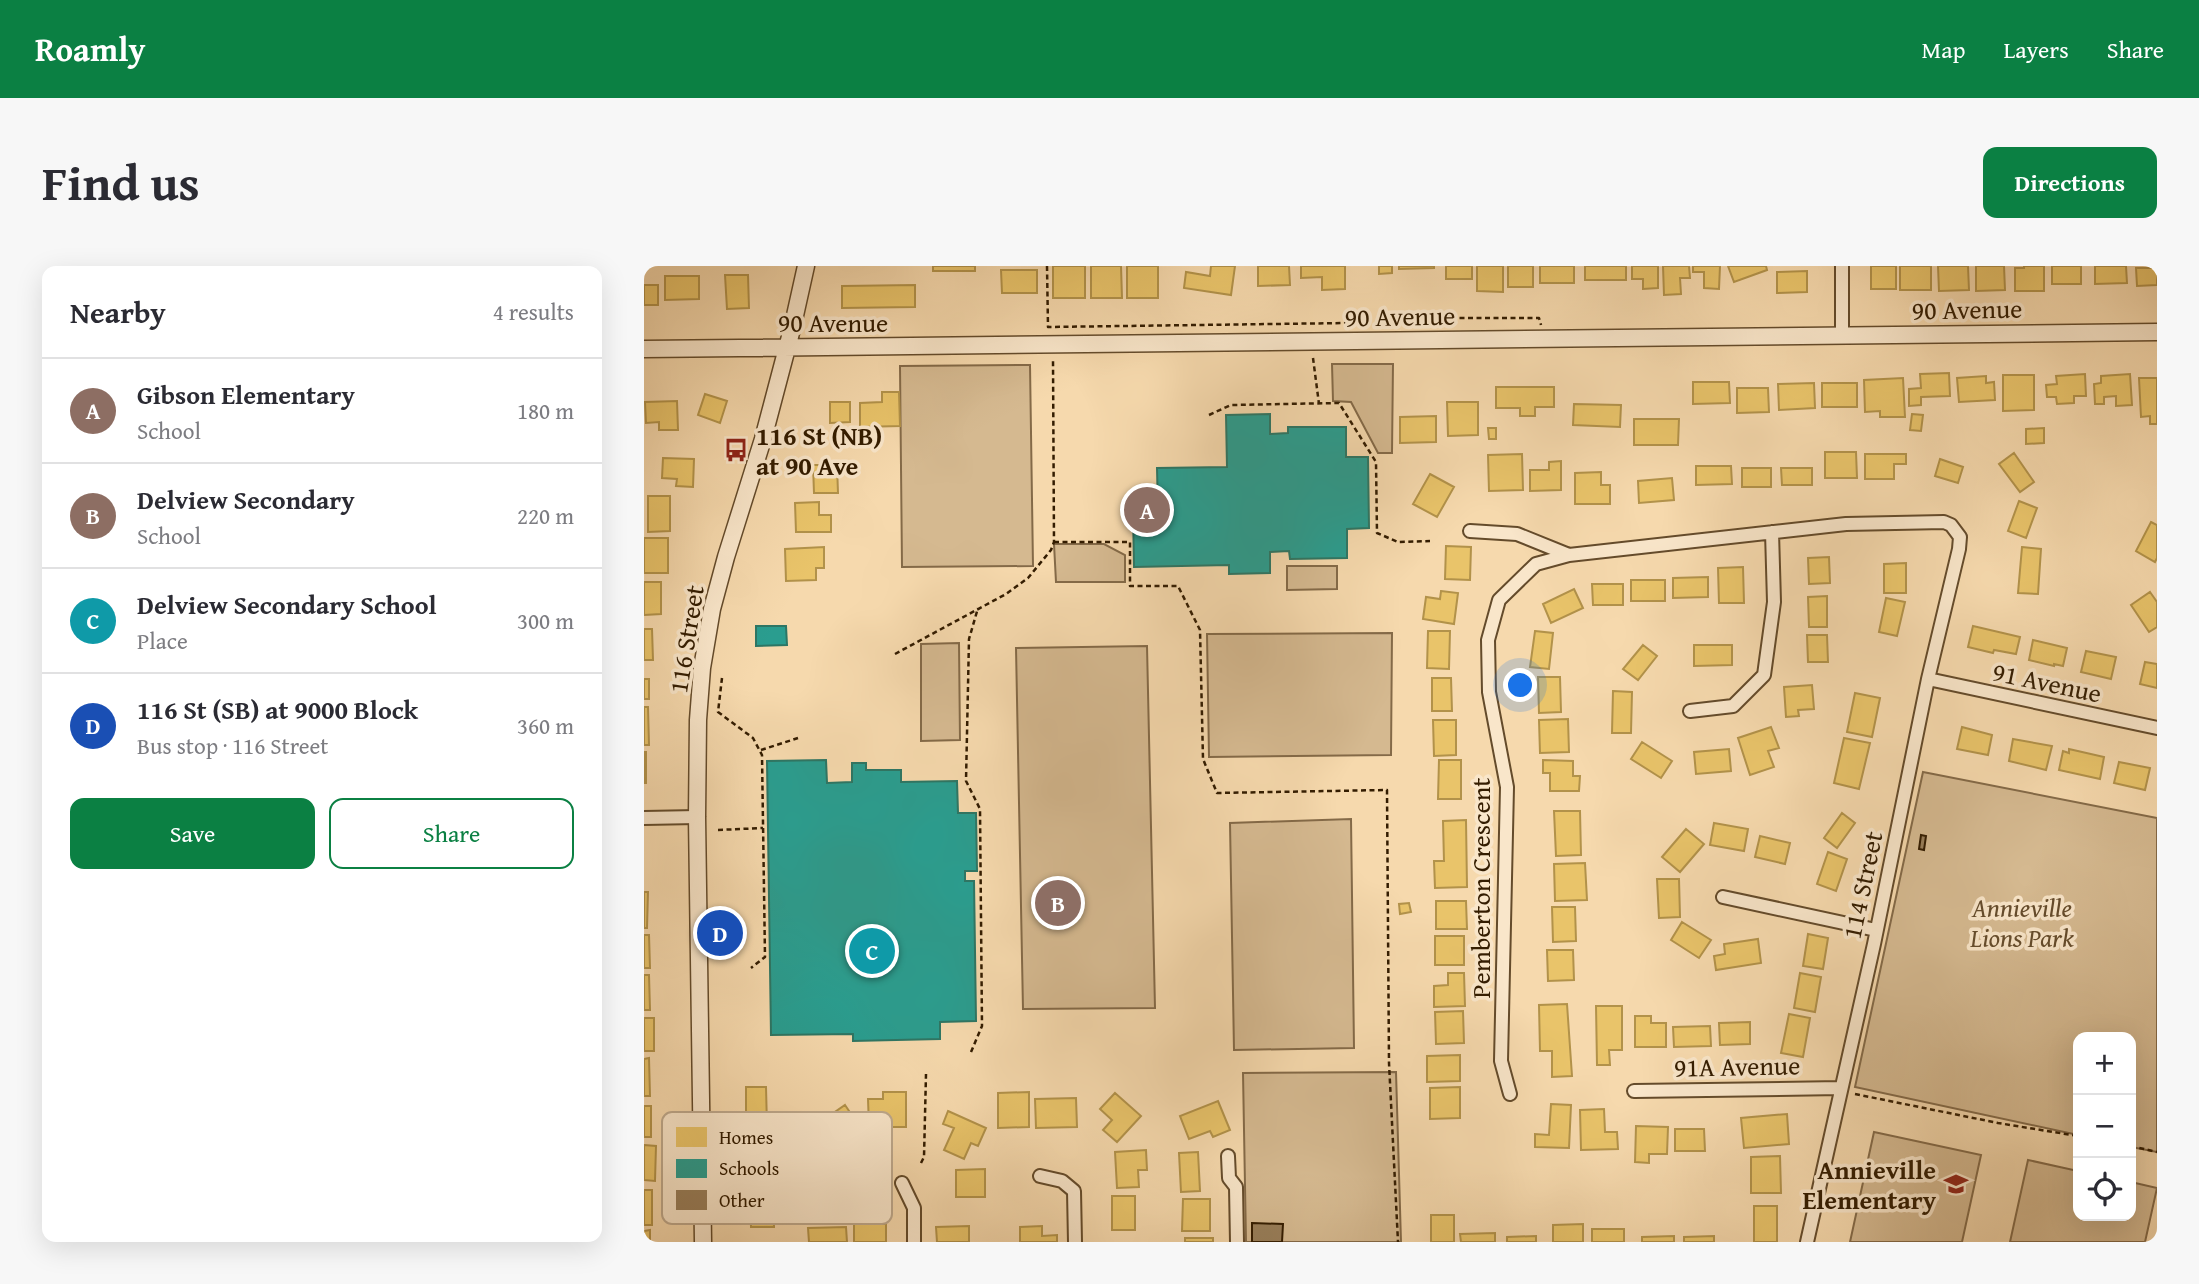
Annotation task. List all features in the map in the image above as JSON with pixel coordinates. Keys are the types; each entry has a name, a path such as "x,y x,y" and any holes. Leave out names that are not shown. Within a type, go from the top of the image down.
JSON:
{"street":[{"name":"116 Street","path":"701,1112 697,817 698,720 702,668 712,609 763,439 806,266"},
{"path":"1842,266 1842,335"},
{"name":"90 Avenue","path":"644,349 2157,332"},
{"name":"Pemberton Crescent","path":"1510,1094 1501,1060 1507,787 1489,692 1488,640 1499,600 1536,564 1569,555 1846,524 1944,522 1960,537"},
{"name":"Pemberton Crescent","path":"1470,531 1517,534 1569,555"},
{"path":"1690,711 1733,706 1764,675 1774,602 1772,532"},
{"name":"114 Street","path":"1807,1242 1847,1091 1928,679 1960,537"},
{"name":"91 Avenue","path":"1928,679 2157,728"},
{"path":"644,818 697,817"},
{"path":"1723,897 1877,930"},
{"name":"91A Avenue","path":"1634,1091 1820,1087 1847,1091"},
{"path":"1228,1156 1229,1178 1236,1186 1237,1242"},
{"path":"1040,1176 1062,1181 1074,1191 1075,1242"},
{"path":"902,1182 914,1208 914,1242"},
{"name":"116 Street","path":"703,1224 703,1242"}],"path":[{"path":"1047,266 1048,327 1348,323 1349,327"},
{"path":"1438,329 1439,318 1539,318 1541,329"},
{"path":"1313,357 1319,404"},
{"path":"895,654 1006,594 1028,578 1051,550 1054,542 1053,359"},
{"path":"1209,415 1231,405 1339,403 1376,462 1377,533 1398,542 1430,541"},
{"path":"1054,542 1130,542 1130,586 1178,586 1200,630 1203,759 1217,793 1387,790 1389,1063 1398,1242"},
{"path":"971,1052 982,1026 980,809 966,780 969,639 978,608"},
{"path":"722,678 718,712 753,738 761,750 765,957 751,968"},
{"path":"761,750 799,738"},
{"path":"762,816 768,816"},
{"path":"718,830 762,828"},
{"path":"921,1163 924,1157 926,1074"},
{"path":"1847,1091 1998,1124 2073,1135"},
{"path":"2136,1147 2157,1152"}],"green space":[{"path":"1332,364 1393,364 1392,453 1378,453 1351,402 1333,401"},
{"path":"1030,365 1033,566 902,567 900,366"},
{"path":"1054,544 1104,544 1125,555 1125,582 1056,582"},
{"path":"1287,566 1337,566 1337,589 1287,590"},
{"path":"1392,633 1391,755 1209,757 1207,634"},
{"path":"959,643 960,740 921,741 921,644"},
{"path":"1147,646 1155,1008 1023,1009 1016,648"},
{"name":"Annieville Lions Park","path":"1923,772 2157,818 2157,1152 2136,1148 2136,1032 2073,1032 2073,1134 1855,1087"},
{"path":"1351,819 1354,1048 1234,1050 1230,823"},
{"path":"1396,1072 1401,1242 1246,1242 1243,1073"},
{"path":"1874,1132 1981,1155 1962,1242 1850,1242"},
{"path":"2028,1160 2073,1170 2073,1221 2136,1221 2136,1183 2157,1188 2145,1242 2010,1242"}],"building: Homes":[{"path":"933,266 975,266 975,271 933,271"},
{"path":"1053,266 1085,266 1085,298 1053,298"},
{"path":"1091,266 1121,266 1122,298 1091,298"},
{"path":"1127,266 1158,266 1158,298 1127,298"},
{"path":"1211,266 1235,266 1231,295 1184,288 1186,272 1210,276"},
{"path":"1258,266 1289,266 1290,285 1258,286"},
{"path":"1301,266 1345,266 1345,289 1322,290 1322,277 1301,278"},
{"path":"1379,266 1392,266 1392,273 1379,274"},
{"path":"1399,266 1434,266 1434,268 1399,269"},
{"path":"1446,266 1472,266 1472,279 1446,279"},
{"path":"1477,266 1503,266 1503,292 1477,291"},
{"path":"1508,266 1533,266 1533,287 1508,287"},
{"path":"1540,266 1574,266 1574,283 1540,283"},
{"path":"1585,266 1626,266 1626,280 1585,280"},
{"path":"1632,266 1658,266 1658,288 1643,289 1643,279 1632,279"},
{"path":"1663,266 1689,266 1690,278 1680,278 1681,294 1664,295"},
{"path":"1693,266 1720,266 1719,289 1704,288 1704,272 1693,272"},
{"path":"1728,266 1766,266 1767,270 1734,282"},
{"path":"1871,266 1896,266 1896,289 1871,289"},
{"path":"1900,266 1931,266 1931,290 1900,290"},
{"path":"1938,266 1968,266 1969,290 1939,291"},
{"path":"1976,266 2004,266 2005,290 1976,291"},
{"path":"2044,266 2044,291 2015,291 2015,268"},
{"path":"2052,266 2081,266 2081,284 2052,284"},
{"path":"2095,266 2126,266 2127,283 2095,284"},
{"path":"2136,268 2157,268 2157,285 2137,286"},
{"path":"1001,270 1037,270 1037,293 1002,293"},
{"path":"1807,271 1807,292 1777,293 1777,272"},
{"path":"725,275 748,275 749,308 727,309"},
{"path":"665,276 699,276 699,299 665,300"},
{"path":"644,285 658,285 658,305 644,305"},
{"path":"915,285 915,307 842,308 842,286"},
{"path":"1949,373 1950,396 1921,397 1921,405 1909,406 1909,389 1921,388 1920,374"},
{"path":"2085,374 2086,396 2074,396 2074,403 2057,404 2056,397 2047,397 2046,385 2057,384 2056,376"},
{"path":"2130,374 2132,405 2116,406 2116,396 2104,397 2104,404 2095,404 2094,384 2101,383 2101,376"},
{"path":"2003,375 2034,375 2034,410 2003,411"},
{"path":"1986,376 1986,383 1994,382 1995,400 1959,402 1957,378"},
{"path":"1903,378 1905,417 1880,417 1880,411 1865,412 1864,380"},
{"path":"2139,378 2157,378 2157,424 2150,424 2150,416 2141,417"},
{"path":"1693,382 1729,382 1730,403 1693,404"},
{"path":"1814,383 1815,408 1779,410 1778,384"},
{"path":"1822,383 1857,383 1857,407 1822,407"},
{"path":"1496,387 1554,387 1554,407 1535,407 1535,416 1520,416 1520,408 1496,408"},
{"path":"1737,388 1768,388 1769,412 1737,413"},
{"path":"882,392 899,392 900,426 860,427 860,403 882,402"},
{"path":"705,394 727,401 720,423 698,415"},
{"path":"677,401 678,430 659,430 659,422 646,423 645,402"},
{"path":"830,402 850,402 850,422 830,423"},
{"path":"1447,402 1478,402 1478,435 1448,436"},
{"path":"1574,404 1621,405 1620,427 1573,425"},
{"path":"1912,414 1923,415 1921,431 1910,430"},
{"path":"1436,416 1436,442 1400,443 1400,417"},
{"path":"1634,419 1679,419 1678,445 1634,445"},
{"path":"1488,428 1496,428 1496,439 1489,439"},
{"path":"2044,428 2044,443 2026,444 2026,429"},
{"path":"1825,452 1856,452 1857,478 1825,478"},
{"path":"2014,453 2034,482 2020,492 1999,464"},
{"path":"1522,454 1523,490 1489,491 1488,455"},
{"path":"1865,454 1906,454 1906,464 1894,464 1894,479 1865,479"},
{"path":"663,458 694,459 693,487 676,486 677,479 662,478"},
{"path":"1940,459 1963,467 1958,483 1935,476"},
{"path":"1561,461 1561,490 1530,491 1530,470 1549,470 1549,462"},
{"path":"813,465 837,465 838,493 814,493"},
{"path":"1696,466 1731,466 1732,484 1696,485"},
{"path":"1742,468 1771,468 1771,487 1742,487"},
{"path":"1781,468 1812,468 1812,485 1782,485"},
{"path":"1601,472 1601,485 1610,485 1610,504 1575,504 1575,473"},
{"path":"1430,474 1454,487 1437,517 1413,504"},
{"path":"1672,478 1674,500 1639,503 1638,481"},
{"path":"648,496 670,496 670,531 648,532"},
{"path":"2019,501 2037,508 2026,538 2008,531"},
{"path":"819,502 819,515 831,515 831,532 796,532 795,503"},
{"path":"2151,522 2157,525 2155,562 2136,551"},
{"path":"644,538 668,538 668,573 644,573"},
{"path":"1446,546 1471,547 1470,580 1445,579"},
{"path":"824,547 824,568 816,568 816,580 786,581 785,549"},
{"path":"2022,547 2041,549 2038,594 2018,593"},
{"path":"1829,557 1830,583 1809,584 1808,558"},
{"path":"1906,563 1906,593 1884,593 1884,564"},
{"path":"1743,567 1744,603 1719,603 1718,568"},
{"path":"1708,577 1708,597 1673,598 1673,578"},
{"path":"1631,580 1665,580 1665,601 1631,601"},
{"path":"644,582 661,582 661,614 644,615"},
{"path":"1592,584 1623,584 1623,605 1593,605"},
{"path":"1574,589 1583,608 1551,623 1543,604"},
{"path":"1441,591 1458,593 1454,624 1423,619 1426,597 1440,599"},
{"path":"2150,592 2157,602 2157,627 2149,632 2131,605"},
{"path":"1827,596 1827,627 1809,627 1808,597"},
{"path":"1886,598 1905,602 1897,636 1879,632"},
{"path":"1973,626 2020,637 2016,654 1994,650 1993,653 1968,647"},
{"path":"644,629 652,629 653,660 644,660"},
{"path":"1428,631 1450,631 1449,669 1427,668"},
{"path":"1535,631 1553,633 1549,669 1530,667"},
{"path":"1807,635 1827,635 1828,662 1808,662"},
{"path":"2033,640 2067,648 2063,666 2029,660"},
{"path":"1643,645 1657,656 1638,680 1623,669"},
{"path":"1694,645 1732,645 1732,665 1694,666"},
{"path":"2086,651 2116,657 2111,679 2081,672"},
{"path":"2145,662 2157,664 2157,688 2140,684"},
{"path":"1538,677 1560,677 1561,712 1539,713"},
{"path":"1432,678 1451,678 1452,711 1432,711"},
{"path":"644,679 649,679 649,699 644,699"},
{"path":"1812,685 1814,709 1798,710 1799,716 1786,717 1784,687"},
{"path":"1613,691 1632,692 1631,733 1612,733"},
{"path":"1855,693 1880,698 1872,737 1847,732"},
{"path":"644,707 648,707 649,745 644,745"},
{"path":"1568,719 1569,752 1540,753 1539,720"},
{"path":"1433,720 1456,720 1456,755 1434,756"},
{"path":"1771,727 1779,748 1768,751 1774,767 1750,775 1738,738"},
{"path":"1962,727 1992,735 1988,755 1957,749"},
{"path":"1844,738 1870,743 1859,789 1834,783"},
{"path":"2013,739 2052,746 2046,770 2009,761"},
{"path":"1642,742 1672,761 1661,778 1631,759"},
{"path":"1729,749 1731,771 1696,774 1694,752"},
{"path":"2069,749 2104,757 2100,779 2059,770 2063,751 2069,753"},
{"path":"646,752 646,783 644,783"},
{"path":"1439,760 1461,760 1461,799 1438,799"},
{"path":"1543,760 1573,761 1573,776 1580,776 1579,791 1550,791 1550,773 1543,773"},
{"path":"2119,762 2150,768 2145,790 2114,783"},
{"path":"1554,811 1580,811 1581,855 1556,856"},
{"path":"1842,813 1855,823 1837,848 1824,838"},
{"path":"1466,820 1467,887 1435,888 1434,861 1444,861 1443,821"},
{"path":"1714,823 1748,829 1744,851 1710,845"},
{"path":"1686,829 1704,844 1680,872 1662,857"},
{"path":"1760,836 1790,843 1785,864 1755,857"},
{"path":"1828,852 1847,859 1836,891 1817,884"},
{"path":"1585,863 1587,900 1555,901 1554,864"},
{"path":"1657,879 1679,879 1680,917 1659,918"},
{"path":"644,892 648,892 647,928 644,928"},
{"path":"1436,901 1466,901 1467,929 1436,929"},
{"path":"1409,903 1411,912 1400,914 1399,904"},
{"path":"1552,907 1575,907 1576,941 1553,942"},
{"path":"1682,922 1711,940 1699,958 1671,940"},
{"path":"1808,934 1828,938 1823,969 1803,966"},
{"path":"644,935 649,935 650,968 644,968"},
{"path":"1435,936 1464,936 1464,965 1435,965"},
{"path":"1758,939 1761,963 1716,970 1714,956 1725,954 1724,944"},
{"path":"1547,950 1573,950 1574,980 1548,981"},
{"path":"1448,973 1464,973 1465,1006 1434,1007 1434,986 1448,985"},
{"path":"1800,973 1821,977 1815,1012 1794,1008"},
{"path":"644,975 649,975 650,1010 644,1010"},
{"path":"1567,1004 1572,1076 1552,1077 1552,1051 1540,1051 1539,1005"},
{"path":"1596,1006 1622,1006 1622,1050 1609,1050 1610,1065 1597,1065"},
{"path":"1463,1011 1464,1043 1436,1044 1435,1012"},
{"path":"1789,1014 1810,1018 1803,1057 1781,1053"},
{"path":"1635,1016 1651,1016 1651,1023 1666,1023 1666,1047 1635,1047"},
{"path":"644,1018 654,1018 654,1051 644,1051"},
{"path":"1750,1022 1750,1044 1720,1045 1719,1023"},
{"path":"1710,1026 1711,1046 1674,1047 1673,1027"},
{"path":"1460,1055 1460,1081 1427,1082 1427,1056"},
{"path":"649,1058 650,1096 644,1096 644,1059"},
{"path":"746,1087 766,1087 767,1112 746,1112"},
{"path":"1460,1087 1460,1118 1430,1119 1430,1088"},
{"path":"883,1092 906,1092 906,1127 892,1127 892,1112 868,1112 868,1099 883,1099"},
{"path":"1029,1092 1029,1127 998,1128 998,1093"},
{"path":"1115,1093 1141,1116 1117,1142 1103,1130 1112,1120 1100,1109"},
{"path":"1076,1098 1077,1127 1036,1128 1035,1099"},
{"path":"1218,1101 1230,1130 1213,1137 1210,1131 1189,1139 1180,1116"},
{"path":"1551,1104 1571,1105 1569,1148 1535,1147 1535,1134 1549,1135"},
{"path":"845,1105 850,1112 835,1112"},
{"path":"644,1106 651,1106 651,1137 644,1137"},
{"path":"1604,1109 1605,1132 1617,1132 1618,1149 1581,1150 1580,1110"},
{"path":"948,1111 986,1128 978,1146 971,1143 964,1159 944,1150 954,1128 943,1124"},
{"path":"1787,1114 1789,1144 1744,1148 1741,1118"},
{"path":"1636,1126 1668,1127 1667,1154 1649,1154 1649,1163 1635,1162"},
{"path":"1675,1129 1704,1129 1705,1151 1675,1151"},
{"path":"644,1145 656,1146 655,1181 644,1180"},
{"path":"1146,1150 1147,1170 1138,1170 1139,1187 1117,1188 1115,1152"},
{"path":"1198,1152 1200,1191 1181,1192 1179,1153"},
{"path":"1780,1156 1781,1193 1751,1193 1751,1157"},
{"path":"985,1169 985,1197 956,1197 956,1170"},
{"path":"644,1190 652,1190 652,1225 644,1225"},
{"path":"1112,1196 1135,1196 1135,1230 1112,1230"},
{"path":"1183,1199 1210,1199 1210,1231 1182,1231"},
{"path":"1754,1206 1777,1206 1777,1242 1754,1242"},
{"path":"1431,1215 1454,1215 1454,1242 1431,1242"},
{"path":"751,1224 774,1224 774,1227 751,1227"},
{"path":"854,1224 886,1224 886,1242 854,1242"},
{"path":"1583,1224 1583,1242 1553,1242 1553,1225"},
{"path":"969,1226 969,1242 937,1242 936,1227"},
{"path":"1042,1226 1042,1236 1057,1235 1057,1242 1020,1242 1020,1227"},
{"path":"846,1227 847,1242 809,1242 808,1228"},
{"path":"1592,1229 1624,1229 1624,1242 1592,1242"},
{"path":"650,1230 650,1242 644,1242 644,1231"},
{"path":"1495,1233 1495,1242 1461,1242 1460,1234"},
{"path":"1536,1236 1536,1242 1507,1242 1507,1237"},
{"path":"1674,1236 1674,1242 1642,1242 1642,1237"},
{"path":"1714,1236 1714,1242 1684,1242 1684,1237"},
{"path":"1185,1238 1213,1238 1213,1242 1185,1242"}],"building: Schools":[{"path":"1270,414 1270,434 1288,433 1288,427 1346,427 1346,457 1368,457 1369,528 1347,529 1347,558 1290,559 1289,551 1270,552 1270,573 1229,574 1229,565 1134,567 1133,512 1158,511 1157,468 1227,467 1226,415"},
{"path":"756,626 786,626 787,645 756,646"},
{"path":"826,760 827,783 852,782 852,763 866,763 866,770 901,770 901,782 957,781 958,813 976,813 977,871 965,871 965,881 974,881 976,1021 940,1022 940,1039 853,1041 853,1034 771,1035 767,761"}],"building: Other":[{"path":"1921,835 1926,836 1924,850 1919,849"},
{"path":"1252,1223 1283,1224 1282,1242 1252,1242"}],"place":[{"name":"116 St (NB) at 90 Ave","path":"736,450"},
{"name":"Gibson Elementary","path":"1147,510"},
{"name":"Delview Secondary","path":"1058,903"},
{"name":"116 St (SB) at 9000 Block","path":"720,933"},
{"name":"Delview Secondary School","path":"872,951"},
{"name":"Annieville Elementary","path":"1956,1184"}]}
